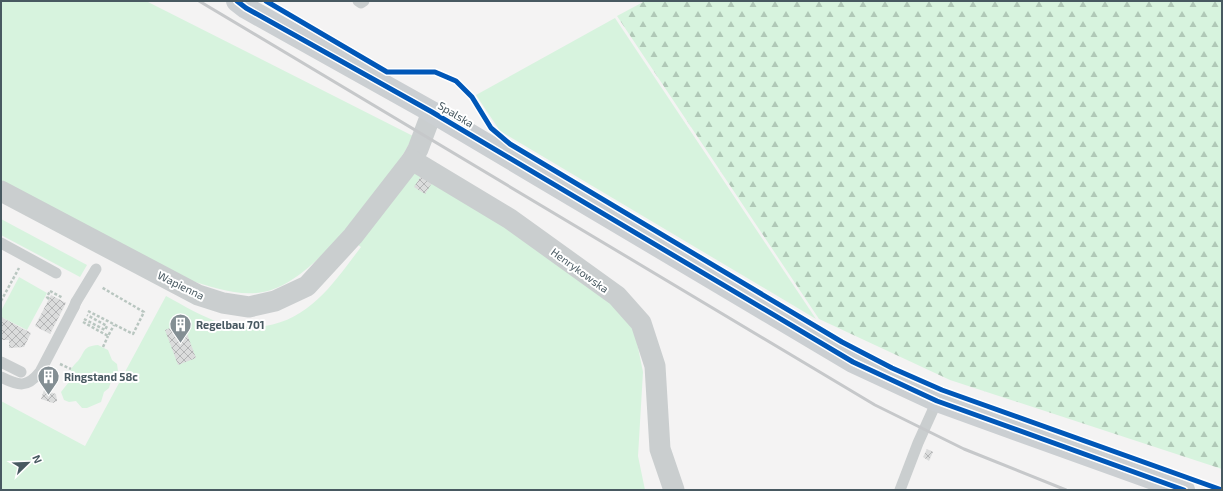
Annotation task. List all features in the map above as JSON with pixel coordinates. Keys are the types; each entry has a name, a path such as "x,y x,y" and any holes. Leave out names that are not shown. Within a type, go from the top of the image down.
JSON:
{"street":[{"name":"Spalska","path":"237,1 246,8 432,112 853,362 937,402 1184,490"},
{"path":"412,160 421,142 432,112"},
{"name":"Wapienna","path":"1,191 198,296 224,303 249,307 275,301 307,286 353,236 412,160"},
{"name":"Henrykowska","path":"412,160 510,219 617,296 641,323 656,366 660,449 674,490"}],"lane":[{"path":"358,1 360,3 364,1"},
{"path":"1,243 56,273"},
{"path":"1,377 17,384 26,384 34,380 40,372 88,280 96,269"},
{"path":"1,362 21,372"},
{"path":"900,490 915,449 937,402"}],"path":[{"path":"1,301 25,256"},
{"path":"88,280 144,312 133,334 103,318"},
{"path":"85,310 83,314 107,326 106,330 81,317 80,320 108,336"},
{"path":"103,347 114,324"},
{"path":"66,367 71,369"}],"green space":[{"path":"1,1 146,1 413,136 395,167 351,223 324,253 294,278 278,287 263,292 254,293 235,292 207,286 189,280 1,180"},
{"path":"645,1 1222,1 1222,469 950,380 819,319 617,16"},
{"path":"615,18 816,319 500,131 476,95"},
{"path":"416,170 505,226 611,301 634,328 643,372 638,456 645,490 1,490 1,401 85,446 166,296 208,318 233,326 265,326 281,322 296,315 309,307 320,297 342,273 361,247 358,245"},
{"path":"1,219 87,265 80,277 1,235"},
{"path":"19,277 47,293 27,330 1,317 1,311"},
{"path":"98,345 108,350 112,360 117,364 118,371 112,378 109,388 104,392 101,402 87,408 82,408 76,401 69,402 64,400 61,392 72,378 71,369 86,348"}],"building":[{"path":"421,176 432,183 425,194 414,187"},
{"path":"51,295 66,303 50,334 35,326"},
{"path":"1,317 31,333 24,347 9,348 9,340 1,340"},
{"name":"Regelbau 701","path":"183,323 196,358 178,365 165,330"},
{"name":"Ringstand 58c","path":"44,390 56,394 57,401 53,403 41,399"},
{"path":"927,449 933,452 929,461 923,457"}],"railway":[{"path":"199,1 875,405 964,449 1066,490"}],"cycle path":[{"path":"237,1 246,8 432,112 853,362 937,401 1184,490"},
{"path":"266,1 387,72 435,72 456,81 472,97 491,128 510,144 842,342 892,368 942,390 1222,490"}],"place":[{"name":"Regelbau 701","path":"180,344"},
{"name":"Ringstand 58c","path":"49,396"}]}
